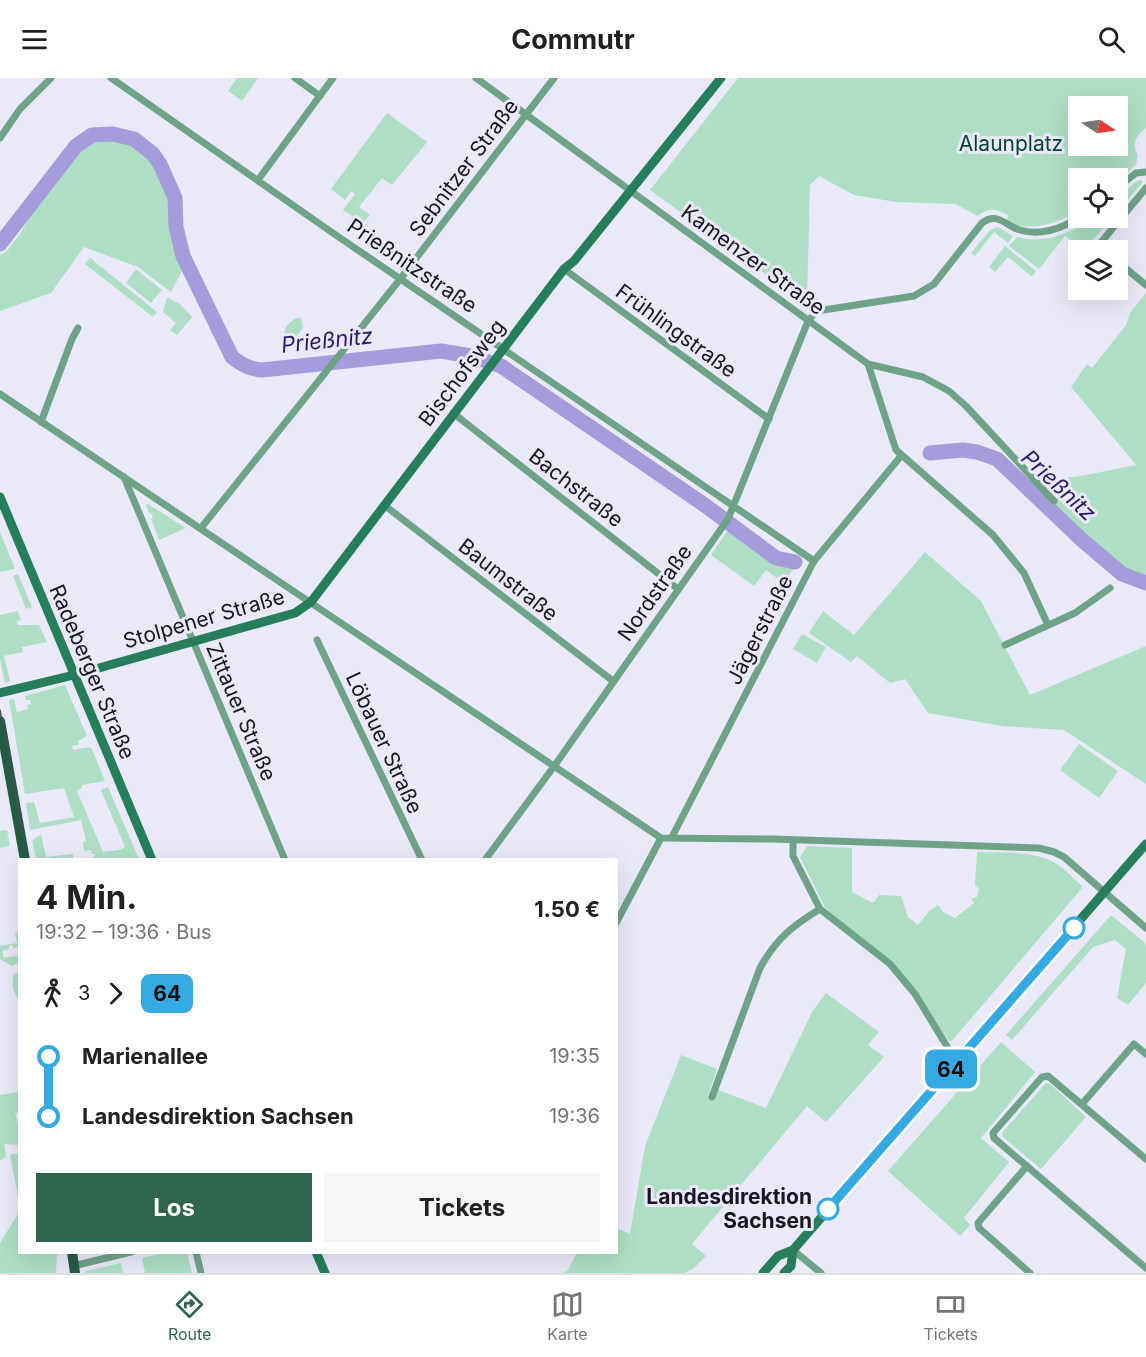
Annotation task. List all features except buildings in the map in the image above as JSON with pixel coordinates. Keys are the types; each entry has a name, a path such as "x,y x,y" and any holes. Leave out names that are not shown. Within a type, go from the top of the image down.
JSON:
{"main road":[{"path":"0,721 25,858"},
{"path":"72,1254 73,1271"}],"street":[{"path":"0,138 20,109 51,78"},
{"name":"Prießnitzstraße","path":"111,78 814,561"},
{"path":"295,78 320,96"},
{"path":"258,180 333,78"},
{"name":"Kamenzer Straße","path":"476,78 868,364"},
{"name":"Sebnitzer Straße","path":"201,528 400,278 554,78"},
{"name":"Bischofsweg","path":"311,602 564,269 574,261 722,78"},
{"path":"1128,179 1136,173 1146,172"},
{"path":"1103,240 1146,188"},
{"path":"808,321 818,311 910,297 925,291 934,284 982,223 990,219 999,219 1014,228 1030,232 1055,229 1068,222"},
{"name":"Frühlingstraße","path":"564,269 769,419"},
{"path":"1128,270 1146,285"},
{"name":"Nordstraße","path":"486,858 555,765 726,522 808,321"},
{"path":"41,422 78,328"},
{"path":"868,364 896,450 993,535 1024,573 1048,625"},
{"path":"868,364 923,377 949,391 966,406 1054,501"},
{"path":"0,394 661,838 1040,848 1065,857 1146,928"},
{"name":"Bachstraße","path":"453,413 678,589"},
{"name":"Jägerstraße","path":"672,837 814,561 902,456"},
{"name":"Zittauer Straße","path":"124,477 284,858"},
{"name":"Radeberger Straße","path":"0,497 151,858"},
{"name":"Baumstraße","path":"384,505 613,681"},
{"path":"1005,645 1075,613 1110,588"},
{"name":"Stolpener Straße","path":"0,693 74,675 295,612 311,602"},
{"name":"Löbauer Straße","path":"317,640 421,858"},
{"path":"618,919 661,838"},
{"path":"793,840 793,856 820,909 890,964 915,994 948,1048 958,1060"},
{"path":"763,1273 778,1256 793,1250 1146,844"},
{"path":"712,1097 760,968 769,952 779,938 793,926 820,909"},
{"path":"1082,1104 1134,1044 1146,1054"},
{"path":"1146,1159 1048,1076 1042,1077 993,1133 994,1138 1146,1268"},
{"path":"1027,1166 978,1223 979,1228 1030,1273"},
{"path":"784,1273 791,1266 793,1250"},
{"path":"793,1250 821,1273"},
{"path":"73,1271 124,1254"},
{"path":"196,1254 201,1273"},
{"path":"317,1254 325,1273"}],"green space":[{"path":"237,78 258,78 242,101 228,91"},
{"name":"Alaunplatz","path":"738,78 1146,78 1146,128 1140,133 1135,143 1138,154 1136,165 1128,172 1128,168 1068,168 1068,216 1053,223 1034,226 1016,225 1007,221 1008,215 996,210 986,211 978,216 955,204 896,202 854,195 819,176 810,185 807,302 650,190"},
{"path":"387,113 427,142 392,185 382,178 359,207 370,215 363,223 343,210 355,194 351,191 345,200 331,189"},
{"path":"95,135 115,136 134,141 148,152 164,180 172,200 173,226 183,269 171,292 138,267 84,247 51,293 0,311 0,255 7,251 19,235 43,196 79,146"},
{"path":"1142,180 1142,183 1128,199 1128,189"},
{"path":"998,227 1013,236 1008,243 994,232 975,256 971,253 990,230"},
{"path":"1103,228 1093,240 1070,240 1065,236 1039,269 1009,246 1017,237 1047,238 1075,229"},
{"path":"1005,246 1036,271 1032,277 1008,257 995,272 989,267"},
{"path":"90,258 157,312 153,317 85,264"},
{"path":"136,269 162,290 151,303 126,283"},
{"path":"1146,293 1146,588 1116,576 1044,509 1060,496 1045,480 1081,476 1136,465 1071,387 1087,364 1092,368 1126,325 1130,313"},
{"path":"167,297 180,304 192,317 177,335 170,330 176,323 163,312"},
{"path":"296,318 301,318 303,328 294,339 286,339 284,333 286,327"},
{"path":"148,504 186,528 159,540 151,519 153,518 146,505"},
{"path":"728,530 774,562 796,565 785,584 766,570 754,586 711,555"},
{"path":"0,532 15,569 0,572"},
{"path":"925,552 981,601 1030,695 1146,646 1146,784 1064,730 1002,726 928,713 905,679 890,683 857,656 851,662 809,633 823,611 854,635"},
{"path":"18,574 32,607 26,609 13,576"},
{"path":"18,611 21,620 17,621 18,625 39,625 47,642 22,647 23,652 4,656 10,681 5,683 0,659 0,615"},
{"path":"802,634 826,647 817,663 793,649"},
{"path":"65,685 87,736 78,741 79,745 72,746 73,750 91,747 105,781 82,785 82,788 77,791 103,852 119,850 125,847 101,790 108,787 139,858 93,858 95,854 92,854 91,850 84,851 83,842 86,841 81,820 30,830 26,803 34,802 40,823 74,817 64,788 25,794 9,700 14,699 17,712 28,709 27,705 31,704 25,696"},
{"path":"1079,744 1118,771 1099,798 1060,770"},
{"path":"7,830 10,846 0,848 0,831"},
{"path":"41,834 46,857 73,854 73,858 36,858 32,841"},
{"path":"807,846 852,848 852,892 871,902 874,902 879,895 901,896 908,917 918,925 930,910 938,905 943,912 955,918 974,903 971,899 977,897 979,889 975,885 977,852 1039,856 1064,869 1082,888 952,1041 949,1041 892,962 824,906 800,857"},
{"path":"1111,915 1145,943 1146,983 1128,1005 1117,998 1126,949 1115,940 1093,947 1012,1040 1006,1035"},
{"path":"18,932 18,947 13,948 12,945 9,949 2,951 4,958 18,955 18,963 12,966 0,959 0,946 17,943 15,933"},
{"path":"18,973 18,998 14,991 14,974"},
{"path":"826,993 879,1032 868,1045 884,1057 826,1122 807,1106 692,1244 706,1256 693,1269 685,1273 562,1273 567,1271 576,1254 618,1254 618,1228 630,1234 645,1146 681,1055 717,1069 708,1096 715,1098 718,1090 766,1108 812,1012"},
{"path":"1001,1042 1035,1072 981,1138 1009,1162 964,1218 970,1225 960,1236 888,1171"},
{"path":"1049,1083 1086,1117 1041,1169 1003,1137 1002,1133 1045,1084"},
{"path":"18,1092 18,1112 15,1113 18,1125 18,1145 4,1144 6,1157 0,1161 0,1095"},
{"path":"18,1153 18,1197 10,1155"},
{"path":"18,1214 18,1254 57,1254 56,1273 0,1273 0,1243"},
{"path":"160,1254 187,1254 192,1273 145,1273 142,1258"},
{"path":"121,1263 123,1273 85,1273 85,1271"}],"waterway":[{"name":"Prießnitz","path":"0,244 76,146 92,135 113,134 134,139 153,154 160,164 175,198 176,227 183,256 232,357 239,362 250,368 262,370 441,351 471,356 501,366 706,506 776,558 795,562"},
{"name":"Prießnitz","path":"930,453 963,450 997,459 1082,540 1122,574 1146,583"}],"tram line":[{"path":"0,710 27,858"},
{"path":"74,1254 75,1273"}],"bus line":[{"name":"64","path":"828,1209 1074,928"}],"place":[{"name":"Landesdirektion Sachsen","path":"828,1209"}]}
